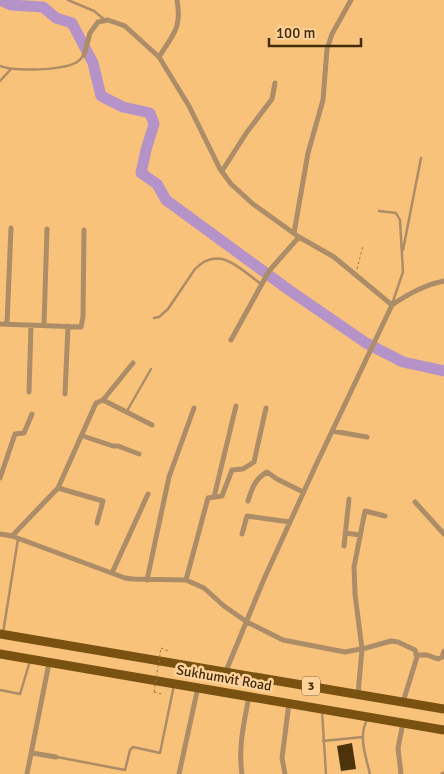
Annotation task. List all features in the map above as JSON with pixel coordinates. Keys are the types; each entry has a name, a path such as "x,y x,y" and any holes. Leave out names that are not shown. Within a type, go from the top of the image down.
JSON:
{"highway":[{"name":"Sukhumvit Road","path":"1,634 444,709"},
{"name":"Sukhumvit Road","path":"0,654 444,730"}],"street":[{"path":"159,57 174,35 178,23 177,0"},
{"path":"231,340 269,271 297,235 308,153 323,100 327,49 332,34 350,0"},
{"path":"84,55 90,33 98,22 106,21 125,26 159,57 189,106 222,171 231,184 253,204 297,235 334,257 392,305"},
{"path":"222,171 247,132 272,99 275,83"},
{"path":"7,324 11,228"},
{"path":"44,325 48,229"},
{"path":"0,324 81,326 83,317 84,230"},
{"path":"226,671 303,492 392,305 412,292 444,281"},
{"path":"29,392 31,325"},
{"path":"65,394 68,326"},
{"path":"15,538 58,488 96,404 103,400 133,363"},
{"path":"103,400 152,425"},
{"path":"214,497 236,406"},
{"path":"147,580 169,477 194,408"},
{"path":"186,580 208,498 222,496 232,470 243,469 254,462 266,408"},
{"path":"0,478 15,434 24,433 32,414"},
{"path":"332,431 366,437"},
{"path":"82,436 139,454"},
{"path":"248,501 252,486 260,476 267,472 276,479 303,492"},
{"path":"58,488 103,501 97,523"},
{"path":"112,573 148,494"},
{"path":"344,546 349,499"},
{"path":"415,502 444,534"},
{"path":"358,694 362,649 353,582 354,567 365,511 385,516"},
{"path":"242,534 247,516 290,522"},
{"path":"345,533 360,535"},
{"path":"0,534 133,580 186,580 204,588 224,606 247,622 283,640 345,652 391,640 398,642 415,650 416,655 403,702"},
{"path":"416,655 438,659 444,651"},
{"path":"27,774 49,663"},
{"path":"179,774 198,687"},
{"path":"242,774 240,746 249,696"},
{"path":"285,774 282,758 289,703"},
{"path":"401,774 398,748 403,723"},
{"path":"32,753 56,757"}],"lane":[{"path":"68,0 94,11 106,21"},
{"path":"0,66 25,70 68,66 77,63 84,55"},
{"path":"0,81 12,69"},
{"path":"402,255 421,158"},
{"path":"379,211 396,213 400,220 402,272 392,305"},
{"path":"154,318 159,317 168,309 182,286 201,263 213,258 221,258 228,261 262,285"},
{"path":"126,412 151,369"},
{"path":"1,634 15,538"},
{"path":"0,690 20,694 31,660"},
{"path":"56,757 125,770 130,750 133,748 160,754 175,684"},
{"path":"322,708 326,774"},
{"path":"370,717 364,727 362,737 370,774"},
{"path":"323,741 362,737"}],"path":[{"path":"355,275 363,246"},
{"path":"162,694 154,692 160,648 168,651"}],"building":[{"path":"352,743 356,769 341,771 337,746"}],"waterway":[{"path":"0,0 11,5 43,7 56,18 72,23 93,63 101,96 123,107 150,113 154,124 141,173 157,184 166,200 289,290 366,343 403,362 444,371"}]}
